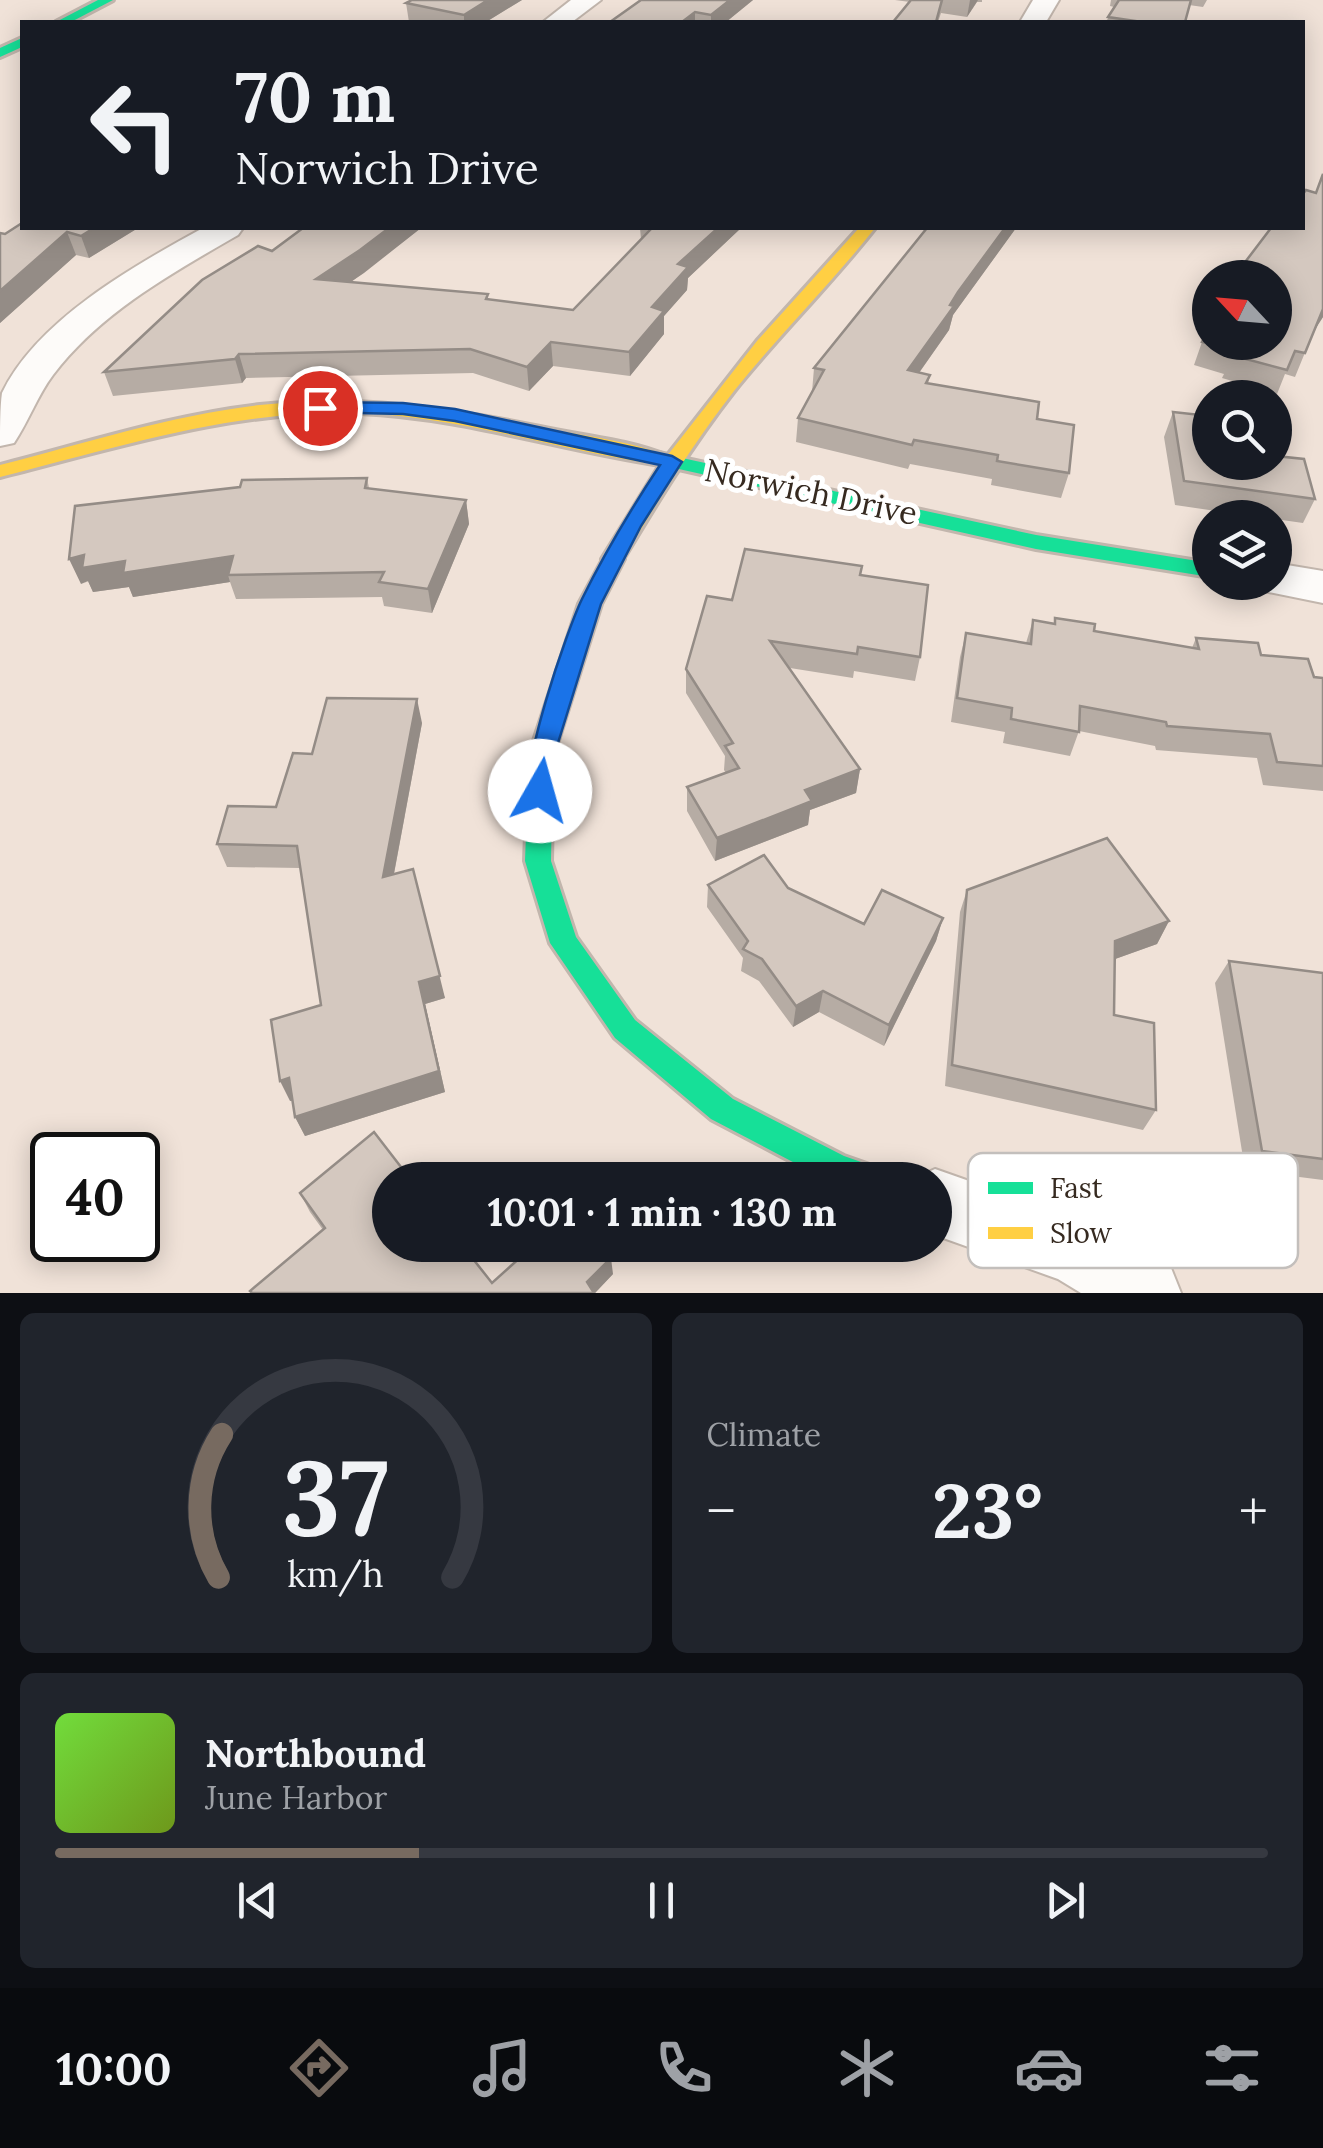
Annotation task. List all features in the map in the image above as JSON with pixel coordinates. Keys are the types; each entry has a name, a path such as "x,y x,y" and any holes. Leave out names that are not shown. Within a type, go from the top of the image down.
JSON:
{"street":[{"path":"66,20 107,0"},
{"path":"559,20 588,0"},
{"path":"0,434 40,367 98,306 223,230"},
{"path":"824,1162 722,1109 625,1029 564,943 538,861 542,756 590,604 631,525 750,356 865,230"},
{"name":"Norwich Drive","path":"0,471 233,414 403,408 455,415 1036,542 1192,567"},
{"path":"1292,581 1323,586"},
{"path":"1104,1268 1146,1293"}],"building":[{"path":"488,0 464,15 406,3"},
{"path":"641,0 730,0 711,15 695,12 685,20 613,20"},
{"path":"911,0 942,0 937,20 895,20"},
{"path":"1119,0 1191,0 1186,20 1108,17"},
{"path":"1323,174 1323,309 1305,353 1295,351 1292,358 1292,260 1247,260 1269,230 1305,230 1306,190 1316,193"},
{"path":"20,224 20,230 91,230 81,236 67,232 0,291 0,233"},
{"path":"300,230 386,230 316,279 488,294 486,299 573,310 650,230 716,230 678,264 688,267 652,307 664,311 629,352 551,342 527,367 470,349 239,354 235,359 104,372 202,280 258,246 272,251"},
{"path":"925,230 1004,230 908,370 930,375 926,383 1039,402 1037,419 1074,425 1069,473 997,461 998,455 914,440 912,445 798,418 824,370 814,368"},
{"path":"1250,360 1291,360 1287,370"},
{"path":"1173,412 1192,414 1192,480 1292,480 1292,458 1304,459 1315,499 1184,481"},
{"path":"367,478 365,488 466,500 428,589 379,582 384,572 228,575 233,556 123,573 125,561 82,568 84,555 69,559 75,506 240,487 242,480"},
{"path":"745,549 862,566 860,575 928,585 920,657 858,647 857,654 770,641 860,769 805,790 812,801 717,838 687,787 739,768 725,746 733,743 686,669 707,596 732,600"},
{"path":"1055,618 1095,624 1094,631 1199,649 1196,638 1258,643 1261,655 1308,659 1314,677 1323,678 1323,766 1277,762 1270,734 1167,726 1166,722 1080,706 1079,732 1011,719 1012,708 957,698 966,633 1031,644 1033,620 1055,624"},
{"path":"327,698 417,699 383,877 413,869 440,976 419,982 439,1071 295,1117 289,1078 280,1081 271,1020 321,1005 297,846 217,844 228,806 276,807 293,753 312,754"},
{"path":"1107,838 1169,921 1115,941 1114,1015 1154,1023 1156,1110 952,1065 967,890"},
{"path":"764,855 788,888 864,924 882,890 943,918 889,1025 823,991 796,1006 762,959 743,949 748,941 708,885"},
{"path":"1229,961 1323,973 1323,1159 1262,1151"},
{"path":"374,1132 397,1162 372,1162 372,1262 475,1262 492,1283 515,1262 607,1262 587,1282 594,1293 252,1293 325,1228 300,1193"}],"traffic: fast":[{"path":"66,20 107,0"},
{"path":"0,53 20,43"},
{"path":"659,459 1036,542 1192,567"},
{"path":"613,559 590,604 541,756 538,861 564,943 625,1029 722,1109 824,1162"}],"traffic: slow":[{"path":"613,559 697,427 763,345 865,230"},
{"path":"0,471 194,422 311,407 361,407 461,418 659,459"}],"route":[{"path":"320,408 403,408 455,415 672,462 631,525 590,604 542,756 540,791"}]}
